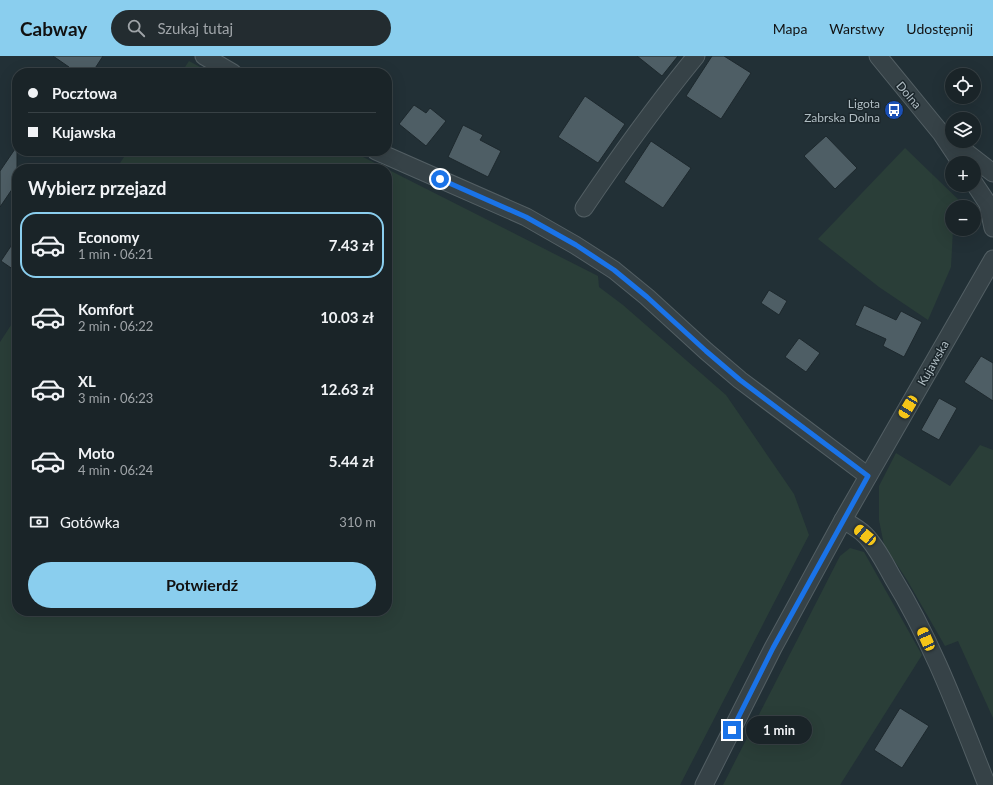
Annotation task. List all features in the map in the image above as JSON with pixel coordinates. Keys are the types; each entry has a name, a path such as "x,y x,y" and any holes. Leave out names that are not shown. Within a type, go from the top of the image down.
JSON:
{"street":[{"path":"584,208 616,160 663,96 696,56"},
{"name":"Dolna","path":"878,56 942,133 957,156"},
{"path":"208,57 225,68"},
{"name":"Dolna","path":"942,133 993,173"},
{"path":"387,156 526,217 576,245 614,270 647,297 740,380 868,476"},
{"path":"981,192 990,205 993,228"},
{"name":"Kujawska","path":"704,785 773,648 842,520 993,259"},
{"path":"842,520 865,535 910,605 932,651 987,785"}],"green space":[{"path":"189,61 202,68 184,68"},
{"path":"905,148 945,187 945,192 951,192 959,200 945,200 945,236 953,236 951,267 928,320 879,287 818,239"},
{"path":"125,156 361,156 377,164 119,164"},
{"path":"392,172 598,276 599,287 623,305 726,395 794,494 809,535 680,785 0,785 0,342 12,324 12,616 392,616"},
{"path":"980,445 993,450 993,718 958,641 945,646 907,580 884,545 879,520 879,486 896,453 950,486"},
{"path":"850,548 864,552 922,655 840,785 723,785 840,556"}],"building":[{"path":"53,56 103,56 95,68 68,68"},
{"path":"637,56 678,56 662,76"},
{"path":"712,56 724,56 751,73 721,119 686,96"},
{"path":"585,96 625,124 598,163 558,137"},
{"path":"414,105 426,113 430,108 446,121 426,146 399,124"},
{"path":"463,125 483,135 480,140 501,151 488,177 448,157"},
{"path":"826,136 857,168 835,189 804,156"},
{"path":"651,141 691,168 663,208 624,182"},
{"path":"12,153 12,156 17,156 17,164 12,164 12,189 0,207 0,171"},
{"path":"12,244 12,269 1,261"},
{"path":"769,290 787,301 779,315 761,303"},
{"path":"864,305 896,320 901,311 922,322 904,357 883,346 886,339 855,325"},
{"path":"799,338 820,353 806,372 785,357"},
{"path":"981,356 993,363 993,401 964,382"},
{"path":"939,398 957,408 939,440 921,430"},
{"path":"900,708 929,726 902,768 874,750"}],"place":[{"name":"Ligota Zabrska Dolna","path":"894,110"}],"route":[{"path":"440,179 526,217 576,245 614,270 647,297 740,380 812,432 868,476 842,520 773,648 732,730"}]}
